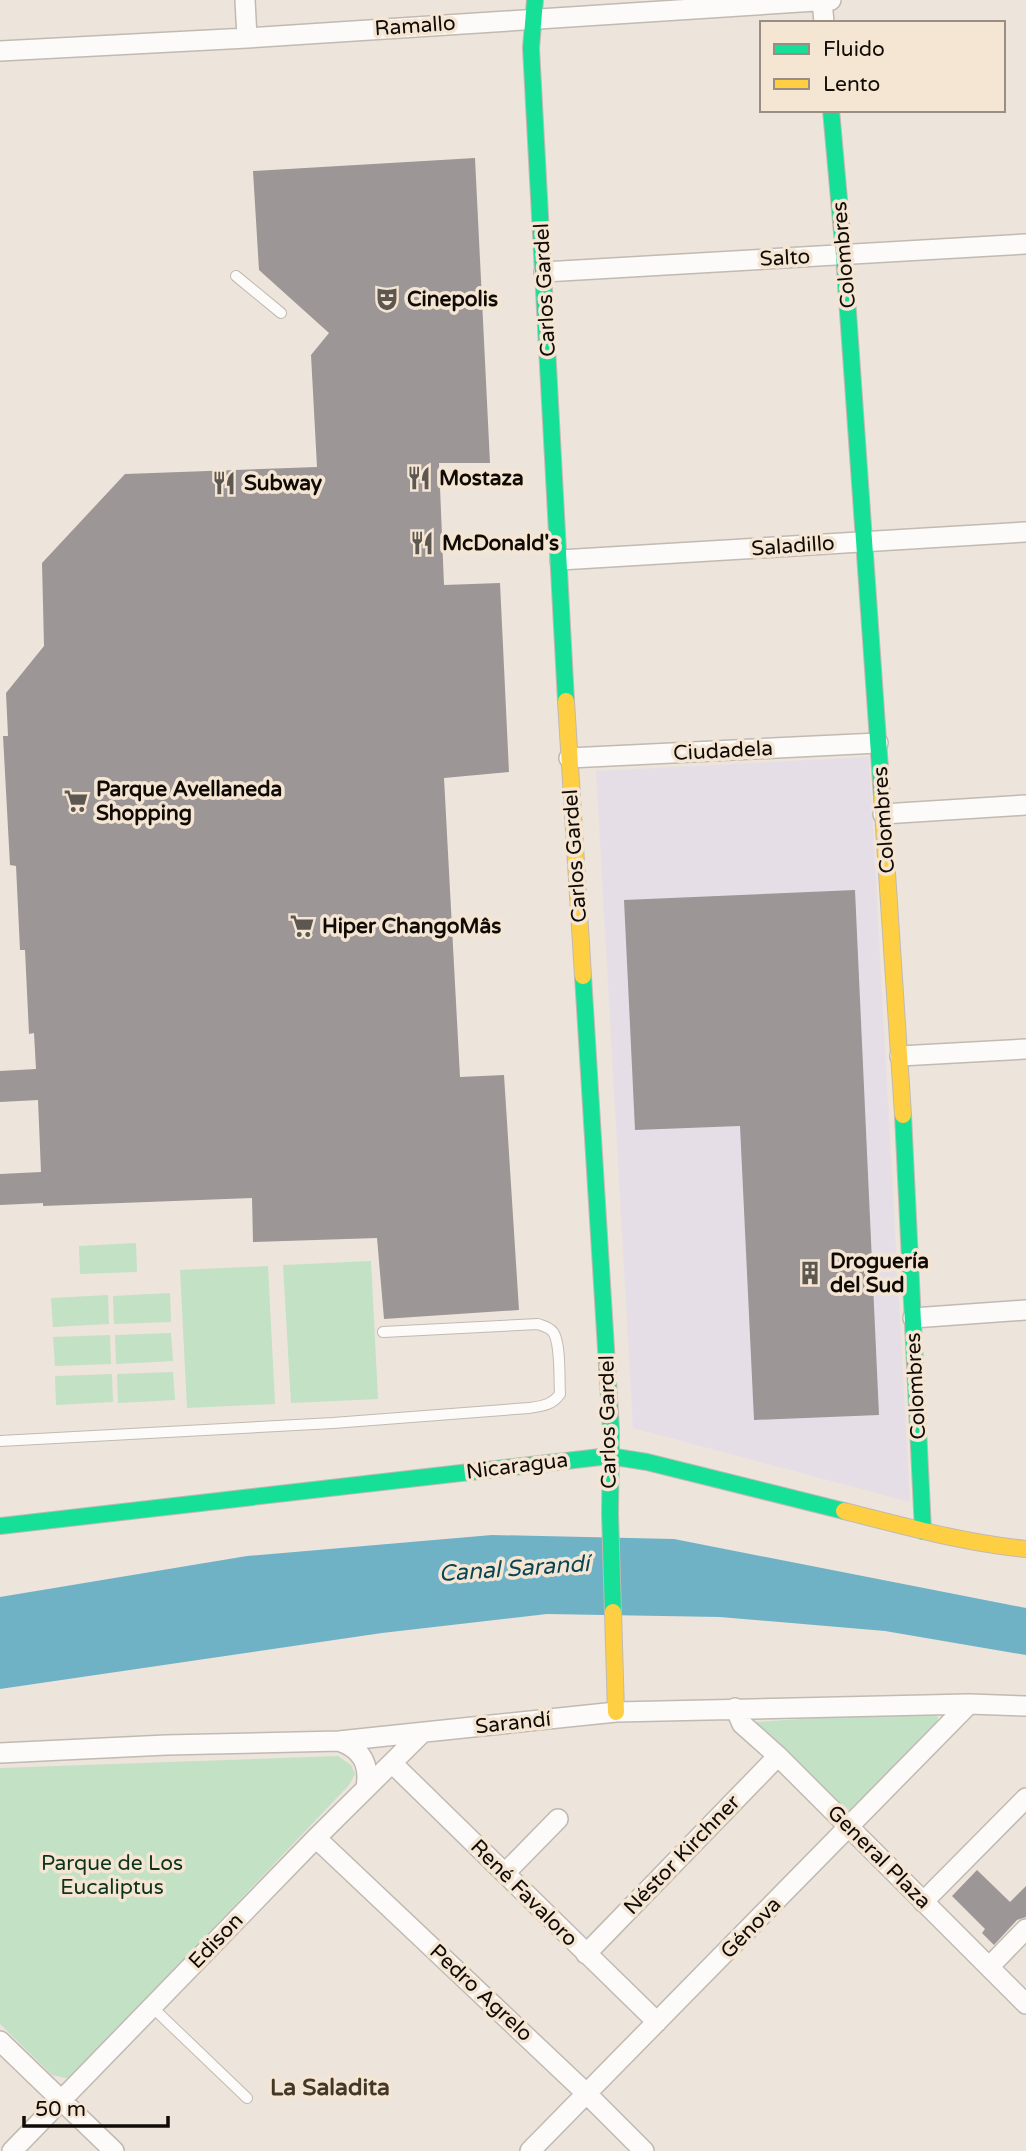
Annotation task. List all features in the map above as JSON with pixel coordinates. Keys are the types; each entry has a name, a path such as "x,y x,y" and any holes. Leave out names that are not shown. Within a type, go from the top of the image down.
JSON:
{"street":[{"path":"244,0 247,38"},
{"path":"822,0 824,21"},
{"name":"Ramallo","path":"0,51 247,38 535,9 831,0"},
{"name":"Carlos Gardel","path":"535,9 531,48 569,758 611,1430 610,1514 617,1675 616,1712"},
{"name":"Colombres","path":"831,112 844,255 901,1056 923,1531"},
{"name":"Salto","path":"544,272 1026,244"},
{"name":"Saladillo","path":"560,560 1026,531"},
{"name":"Ciudadela","path":"569,758 878,743"},
{"path":"883,814 1026,806"},
{"path":"901,1056 1026,1049"},
{"path":"913,1318 1026,1310"},
{"name":"Nicaragua","path":"0,1526 610,1456 647,1462 923,1531 983,1544 1026,1549"},
{"name":"Sarandí","path":"0,1753 166,1745 339,1741 616,1712 969,1704 1026,1706"},
{"name":"Génova","path":"530,2151 969,1704"},
{"name":"General Plaza","path":"735,1708 742,1724 778,1756 1026,2004"},
{"name":"Edison","path":"12,2151 316,1838 422,1733"},
{"path":"339,1741 351,1746 363,1758 368,1776 366,1788"},
{"name":"Néstor Kirchner","path":"586,1954 778,1756"},
{"name":"René Favaloro","path":"392,1763 657,2022"},
{"path":"923,1902 1026,1798"},
{"path":"505,1873 558,1819"},
{"name":"Pedro Agrelo","path":"316,1838 644,2151"},
{"path":"989,1967 1026,1929"},
{"path":"0,2041 114,2151"}],"lane":[{"path":"236,276 281,313"},
{"path":"0,1441 319,1424 529,1408 546,1406 560,1394 557,1340 546,1326 538,1324 383,1332"},
{"path":"152,2007 247,2098"}],"shaded area":[{"path":"869,757 910,1502 633,1428 596,771"}],"green space":[{"path":"136,1243 137,1272 80,1274 79,1246"},
{"path":"371,1261 378,1399 291,1403 283,1265"},
{"path":"268,1266 275,1404 187,1408 180,1270"},
{"path":"170,1293 171,1322 114,1324 113,1296"},
{"path":"108,1295 109,1324 53,1327 51,1298"},
{"path":"171,1333 173,1361 116,1364 115,1335"},
{"path":"110,1335 111,1364 55,1366 53,1337"},
{"path":"173,1372 175,1400 118,1403 117,1374"},
{"path":"112,1374 113,1402 56,1405 55,1376"},
{"path":"928,1711 938,1717 937,1723 851,1810 841,1809 756,1722"},
{"name":"Parque de Los Eucaliptus","path":"338,1756 351,1765 355,1774 349,1785 70,2079 52,2075 0,2024 0,1768"}],"water":[{"name":"Canal Sarandí","path":"492,1535 674,1539 1026,1608 1026,1655 885,1631 720,1617 547,1614 382,1633 0,1689 0,1597 247,1556"}],"building":[{"path":"475,158 490,463 439,463 444,585 500,583 509,772 444,778 460,1077 504,1075 519,1310 384,1319 377,1238 253,1242 252,1198 43,1206 43,1203 0,1205 0,1174 41,1172 38,1100 0,1102 0,1071 36,1069 34,1033 29,1034 25,950 20,950 16,866 10,865 3,736 8,736 6,693 44,646 42,563 125,474 317,467 311,355 329,333 259,270 253,171"},
{"name":"Droguería del Sud","path":"855,890 879,1415 754,1420 740,1126 635,1130 624,900"},
{"path":"977,1870 1010,1902 1026,1886 1026,1917 1017,1920 994,1945 982,1933 985,1929 952,1896"}],"traffic: fast":[{"path":"535,0 531,48 566,701"},
{"path":"831,112 844,255 882,797"},
{"path":"583,976 611,1430 613,1612"},
{"path":"903,1115 923,1531"},
{"path":"0,1526 609,1456 647,1462 844,1511"}],"traffic: slow":[{"path":"566,701 583,976"},
{"path":"882,797 903,1115"},
{"path":"844,1511 957,1538 1026,1549"},
{"path":"613,1612 616,1712"}],"place":[{"name":"Cinepolis","path":"387,299"},
{"name":"Mostaza","path":"419,478"},
{"name":"Subway","path":"224,483"},
{"name":"McDonald's","path":"422,543"},
{"name":"Parque Avellaneda Shopping","path":"76,801"},
{"name":"Hiper ChangoMâs","path":"302,926"},
{"name":"Droguería del Sud","path":"810,1273"}],"district":[{"name":"La Saladita","path":"330,2088"}]}
